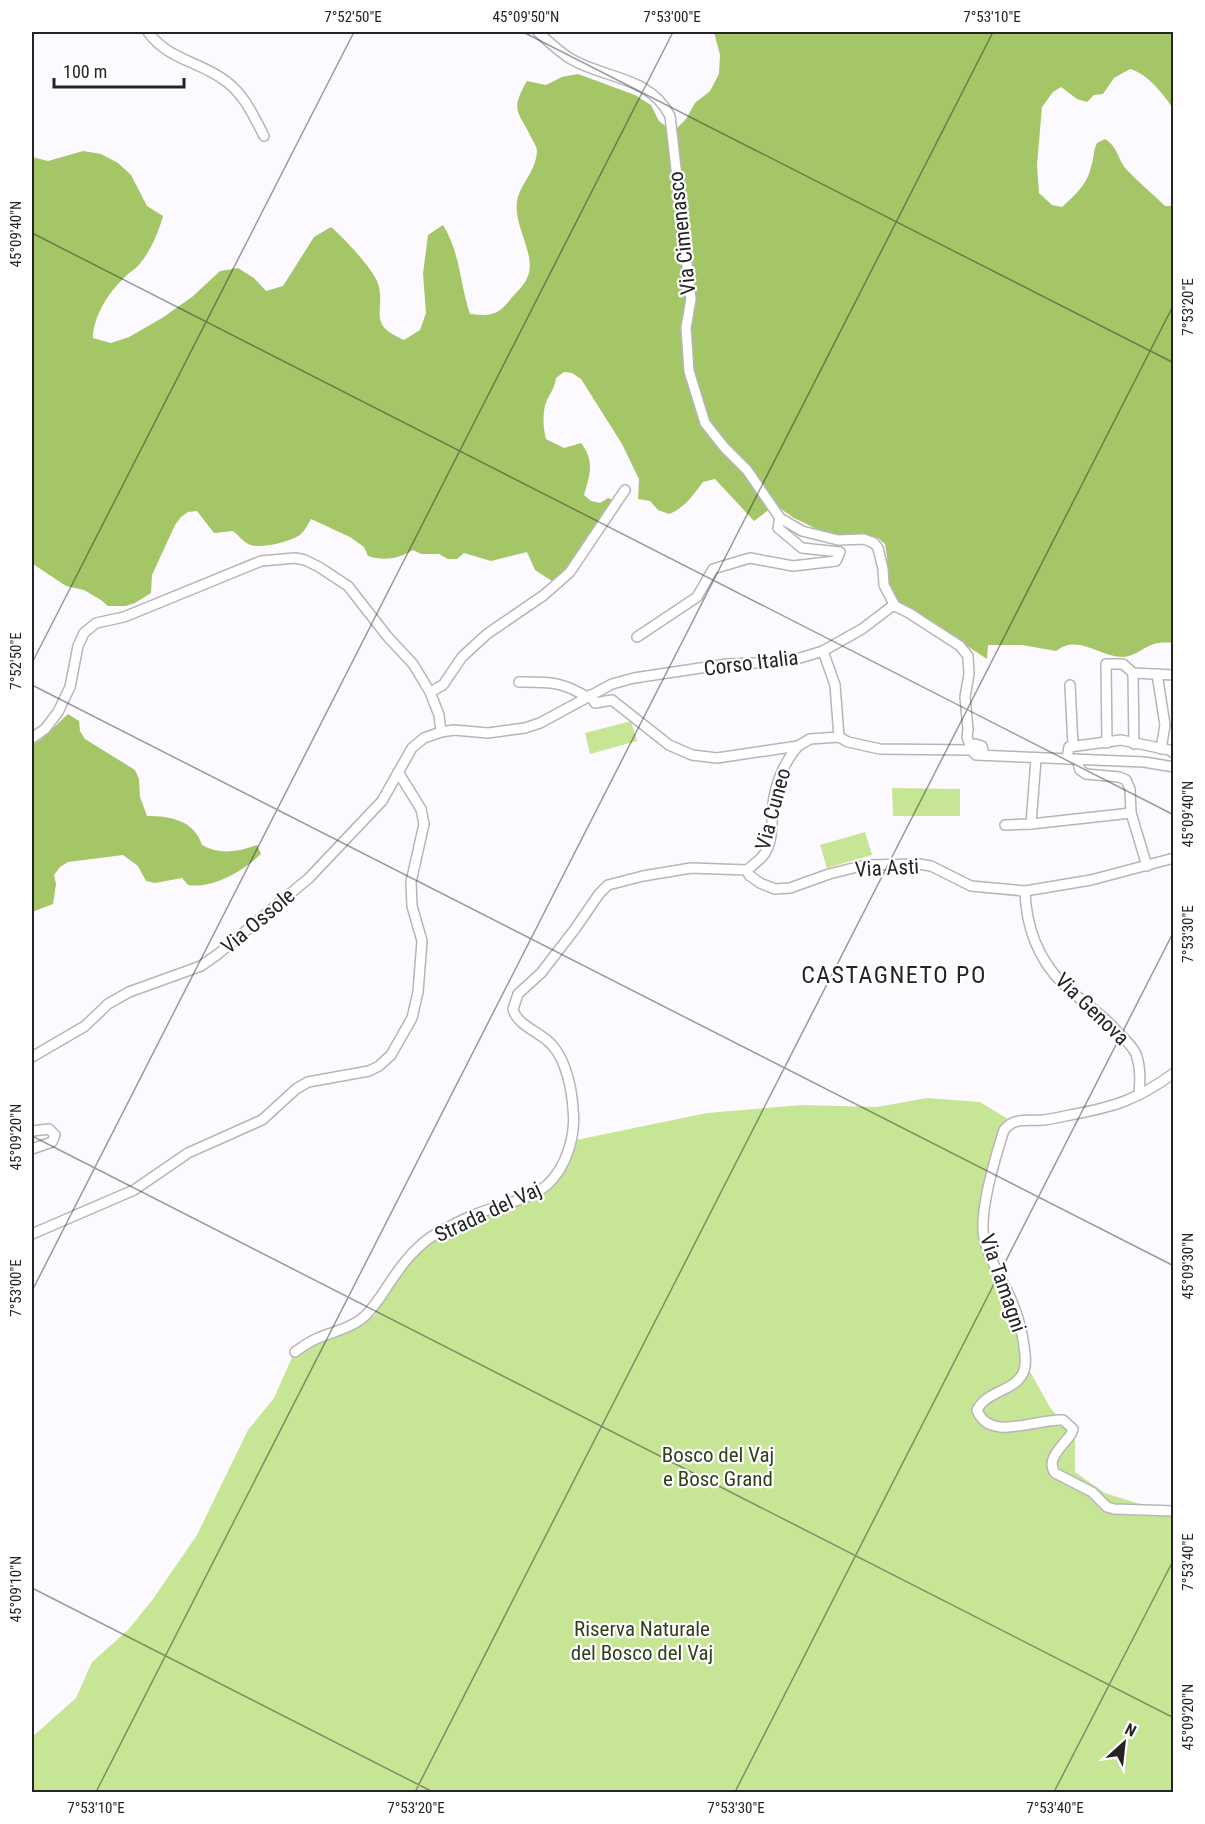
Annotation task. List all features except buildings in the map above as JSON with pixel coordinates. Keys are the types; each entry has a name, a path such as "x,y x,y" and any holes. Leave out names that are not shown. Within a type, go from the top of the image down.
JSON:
{"street":[{"path":"148,32 167,52 225,80 243,96 264,135"},
{"name":"Via Cimenasco","path":"538,32 572,60 629,81 653,93 664,104 670,116 691,299 687,328 688,371 705,423 724,447 747,470 780,518 802,531 838,540 864,539 874,543 878,548 884,585 895,606"},
{"path":"430,692 443,685 462,657 487,634 544,595 570,572 625,490"},
{"name":"Via Cimenasco","path":"637,637 697,597 713,569 750,558 793,566 836,561 840,552 802,548 778,528 780,518"},
{"path":"32,738 45,729 58,712 70,687 78,646 84,633 96,623 124,617 261,561 296,558 306,560 348,586 381,630 413,664 430,692 439,715 441,732"},
{"path":"895,606 966,651 970,661 965,697 968,729 976,748"},
{"name":"Corso Italia","path":"441,732 488,733 525,728 540,723 612,684 634,678 728,663 783,662 823,651 862,629 895,606"},
{"path":"823,651 836,685 839,737"},
{"path":"1107,743 1106,664 1123,663 1133,673 1173,675"},
{"path":"1133,673 1134,744"},
{"path":"1147,866 1131,813 1130,789 1126,780 1119,777 1086,774 1072,759 1069,747 1121,740 1169,750 1157,674"},
{"path":"519,682 555,682 589,696 595,703 612,700 669,745 692,755 717,758 798,746 810,739 839,737 848,742 880,749 976,748 1002,756 1144,762 1173,767"},
{"path":"1070,685 1073,746"},
{"name":"Via Ossole","path":"32,1057 86,1026 108,1004 129,992 201,966 218,954 309,878 382,801 412,748 424,738 441,732"},
{"name":"Via Cuneo","path":"747,870 762,856 768,846 772,829 773,798 779,777 787,758 798,746"},
{"path":"1030,824 1036,759"},
{"path":"32,1234 134,1190 188,1153 262,1120 296,1089 308,1082 369,1071 379,1066 391,1055 412,1018 418,992 422,941 412,906 411,882 424,824 420,809 398,772"},
{"path":"1005,825 1131,813"},
{"name":"Via Asti","path":"747,870 749,875 760,884 775,889 790,888 829,874 865,865 919,864 931,866 971,886 1025,891 1080,882 1173,858"},
{"name":"Strada del Vaj","path":"295,1352 317,1338 334,1334 360,1320 372,1308 403,1263 431,1237 472,1216 537,1191 548,1184 560,1167 568,1151 574,1124 567,1078 561,1058 553,1045 519,1021 513,1009 518,994 541,973 599,894 608,885 691,868 747,870"},
{"name":"Via Genova","path":"1025,891 1029,931 1043,960 1062,984 1108,1022 1135,1052 1141,1075 1139,1095"},
{"path":"1139,1095 1154,1088 1173,1073"},
{"name":"Via Tamagni","path":"1139,1095 1110,1108 1043,1120 1021,1120 1008,1124 1004,1130 984,1208 982,1231 995,1266 1011,1298 1021,1328 1025,1364 1023,1374 1016,1382 982,1401 977,1410 981,1420 1001,1426 1063,1420 1073,1429 1052,1461 1051,1468 1055,1473 1092,1492 1107,1507 1173,1511"},
{"path":"32,1131 49,1130 55,1135 52,1142 32,1149"}],"green space":[{"path":"714,32 1173,32 1173,108 1149,80 1130,69 1114,78 1103,94 1094,95 1087,102 1077,99 1061,87 1053,92 1042,107 1037,165 1039,193 1052,205 1062,207 1083,184 1089,173 1097,143 1105,139 1113,146 1132,175 1165,206 1173,206 1173,642 1155,644 1124,657 1073,644 1056,651 1022,645 988,645 987,659 897,600 888,584 885,544 878,538 864,534 827,534 794,518 775,505 754,521 715,479 703,482 684,504 669,514 658,510 650,501 638,499 639,479 622,444 581,379 572,373 564,372 556,378 545,404 546,439 564,448 581,443 590,462 584,495 591,501 600,503 608,498 613,500 577,558 552,581 535,570 527,552 491,561 464,553 457,559 448,559 439,554 421,554 413,550 397,557 379,558 368,556 364,547 350,537 311,519 303,532 295,538 282,543 253,546 233,531 214,533 197,511 188,512 175,525 152,575 151,593 126,606 108,606 84,590 66,586 33,564 32,157 48,161 83,151 101,154 118,163 131,175 147,206 163,216 146,255 107,298 96,322 93,338 111,343 129,337 192,297 220,271 238,268 254,278 266,291 283,286 314,237 331,227 356,252 374,275 380,291 380,315 384,328 404,340 420,330 426,313 423,274 428,235 443,225 453,246 470,314 488,315 497,312 526,281 530,261 518,221 517,202 534,165 537,151 517,106 527,81 546,85 562,77 578,74 635,95 651,105 659,121 673,132 686,119 695,103 710,91 719,74 720,55"},
{"path":"68,714 79,721 80,731 85,739 135,770 139,779 140,797 147,816 180,821 193,830 202,845 209,848 229,851 257,845 261,854 246,867 227,877 198,886 188,885 182,878 155,883 146,881 138,866 123,855 68,862 54,875 56,884 53,904 32,912 32,746"},
{"path":"631,721 637,741 590,754 585,733"},
{"path":"892,788 960,789 960,816 893,816"},
{"path":"865,832 872,855 827,868 820,845"},
{"name":"Bosco del Vaj e Bosc Grand","path":"927,1098 980,1102 1013,1122 999,1161 989,1201 989,1243 1001,1277 1022,1313 1028,1368 1051,1409 1075,1434 1075,1472 1105,1493 1143,1505 1173,1507 1173,1792 32,1792 32,1737 76,1698 92,1662 128,1630 153,1599 197,1535 248,1430 274,1398 293,1355 375,1315 394,1282 431,1239 478,1216 552,1188 566,1166 576,1140 707,1113 802,1105 877,1107"}],"district":[{"name":"CASTAGNETO PO","path":"894,975"}],"park label":[{"name":"Riserva Naturale del Bosco del Vaj","path":"642,1641"}]}
